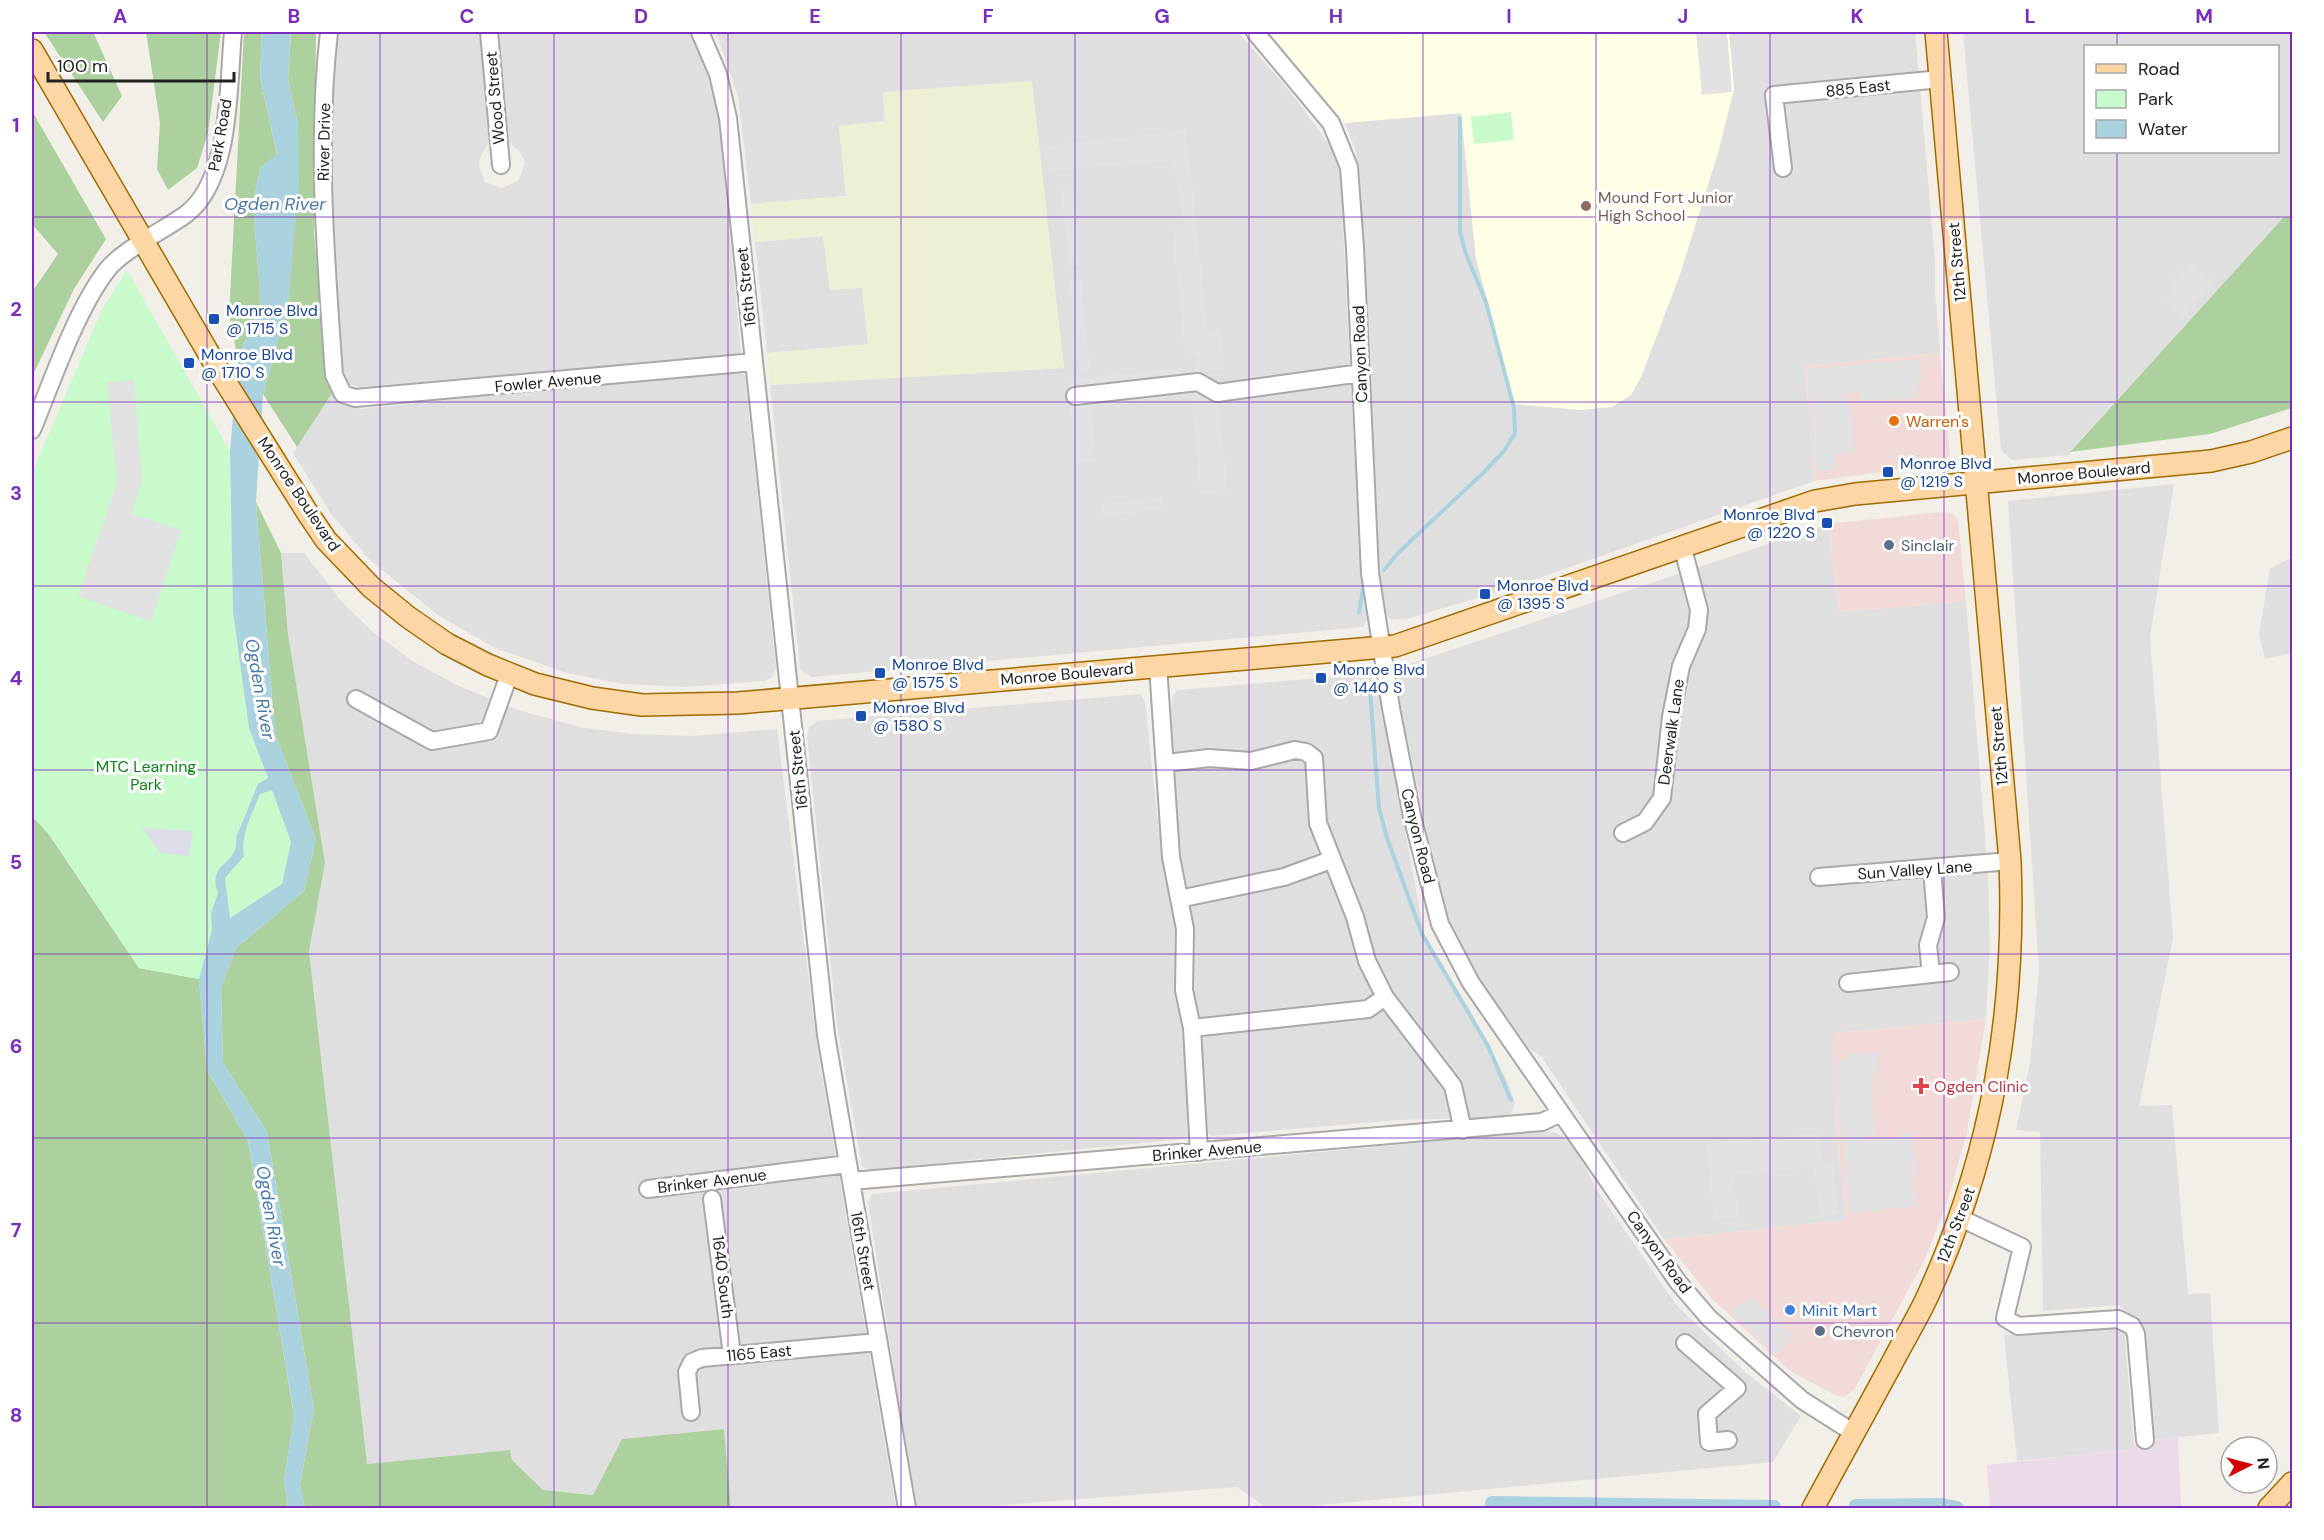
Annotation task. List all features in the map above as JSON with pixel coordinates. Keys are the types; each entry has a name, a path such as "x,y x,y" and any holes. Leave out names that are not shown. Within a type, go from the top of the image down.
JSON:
{"main road":[{"name":"12th Street","path":"1854,1433 1928,1295 1960,1218 1982,1150 1996,1089 2012,925 2010,861 1936,32"},
{"name":"Monroe Boulevard","path":"32,50 223,378 326,540 371,587 408,617 447,644 510,675 592,698 642,705 675,706 790,699 1395,646 1682,545 1815,501 1855,494 2211,461 2251,452 2292,438"},
{"path":"1814,1509 1854,1433"},
{"path":"2269,1509 2292,1483"}],"street":[{"name":"Park Road","path":"32,430 88,298 108,268 187,213 203,197 213,177 224,134 234,32"},
{"name":"River Drive","path":"329,32 325,63 324,233 334,375 343,394"},
{"name":"Wood Street","path":"489,32 501,165"},
{"name":"16th Street","path":"700,32 718,74 728,118 826,1035 907,1509"},
{"name":"Canyon Road","path":"1255,32 1331,123 1344,150 1352,193 1370,573 1412,816 1440,924 1471,983 1672,1273 1709,1318 1802,1400 1854,1433"},
{"name":"885 East","path":"1783,168 1774,95 1941,80"},
{"name":"Fowler Avenue","path":"343,394 355,398 754,362"},
{"path":"1075,396 1198,382 1217,393 1361,373"},
{"name":"Deerwalk Lane","path":"1623,833 1645,822 1662,798 1671,717 1681,666 1697,629 1699,610 1682,545"},
{"path":"1158,666 1171,857 1185,929 1184,990 1192,1028 1198,1152"},
{"path":"356,699 432,741 489,731 510,675"},
{"path":"1166,763 1209,758 1251,761 1295,750 1306,752 1314,758 1318,823 1355,917 1367,961 1385,996 1453,1086 1463,1130"},
{"path":"1179,899 1284,877 1331,860"},
{"name":"Sun Valley Lane","path":"1819,877 2010,861"},
{"path":"1931,974 1929,945 1936,918 1932,869"},
{"path":"1848,983 1950,972"},
{"path":"1192,1028 1368,1009 1385,996"},
{"name":"Brinker Avenue","path":"648,1189 849,1172 1198,1152 1463,1130 1542,1122 1561,1113"},
{"name":"1640 South","path":"712,1199 732,1355"},
{"path":"1960,1218 2022,1247 2005,1318 2019,1326 2118,1319 2132,1326 2136,1334 2145,1440"},
{"name":"1165 East","path":"691,1412 688,1366 702,1358 878,1342"},
{"path":"1685,1343 1737,1388 1707,1414 1709,1442 1728,1440"}],"shaded area":[{"path":"336,32 481,32 490,139 480,158 479,166 485,182 502,188 519,180 525,163 520,152 507,141 498,32 689,32 706,68 719,119 741,352 736,355 360,387 347,384 341,373 340,329 330,234 332,81"},
{"path":"716,32 1238,32 1289,90 1335,152 1340,167 1358,523 1369,615 1363,627 813,677 805,674 800,668 770,385 1064,368 883,93 885,121 839,126 846,196 751,204 738,96"},
{"name":"Mound Fort Junior High School","path":"1269,32 1729,32 1734,89 1718,153 1680,274 1642,375 1631,395 1612,407 1581,410 1514,404 1476,258 1461,113 1345,123"},
{"path":"1696,32 1727,32 1732,92 1702,95"},
{"path":"1729,32 1915,32 1935,260 1940,353 1805,366 1814,481 1513,587 1407,619 1391,620 1384,611 1377,564 1360,175 1355,149 1345,123 1461,113 1476,258 1494,321 1641,375 1680,274 1734,89"},
{"path":"1963,32 2292,32 2292,217 2284,218 2070,451 2070,455 2012,460 2001,450"},
{"path":"1032,81 1064,368 770,385 767,353 868,344 862,288 830,290 823,236 755,242 751,204 846,196 839,126 885,121 883,92"},
{"path":"1186,130 1208,332 1222,331 1224,369 1196,372 1195,357 1185,357 1172,228 1183,227 1174,161 1049,171 1047,146"},
{"path":"1072,186 1080,265 1069,267 1061,188"},
{"path":"823,236 830,290 862,287 868,345 767,353 755,242"},
{"path":"2191,263 2214,283 2183,318 2165,303 2175,291 2169,285"},
{"path":"1081,279 1090,368 1079,370 1070,280"},
{"path":"1940,353 1950,453 1945,464 1814,481 1805,366"},
{"path":"1920,359 1922,380 1916,381 1918,397 1860,402 1859,392 1838,394 1839,397 1849,396 1854,452 1834,454 1835,469 1815,471 1807,369"},
{"path":"1182,368 1185,396 1092,406 1096,461 1076,464 1068,380"},
{"path":"738,369 745,376 776,667 772,677 765,681 686,687 623,684 567,673 495,648 438,615 370,560 331,514 293,453 333,392 341,404 361,409"},
{"path":"134,380 142,481 132,514 181,530 151,622 78,596 117,481 107,382"},
{"path":"1217,389 1228,492 1201,495 1190,391"},
{"path":"2174,484 2150,637 2173,938 2139,1106 2172,1105 2188,1294 2210,1293 2219,1433 2151,1440 2141,1325 2119,1305 2043,1311 2040,1132 2016,1130 2030,1063 2039,971 2008,501"},
{"path":"1162,498 1163,509 1103,517 1103,504"},
{"path":"1942,512 1952,513 1958,520 1966,601 1839,612 1828,524"},
{"path":"1828,524 1839,612 1966,601 1988,874 1990,946 1986,1019 1833,1033 1834,1107 1846,1220 1664,1239 1541,1056 1519,1042 1460,953 1445,918 1395,677 1403,666"},
{"path":"281,553 304,553 342,602 373,632 414,662 459,686 518,710 584,728 635,734 693,736 777,729 818,1052 896,1508 731,1508 724,1429 622,1439 594,1495 543,1490 512,1460 510,1450 367,1464 309,951 325,863 288,634"},
{"path":"2292,557 2292,653 2265,659 2259,634 2270,569"},
{"path":"1365,674 1377,682 1381,698 1424,934 1470,1010 1508,1082 1515,1103 1507,1117 1400,1120 1212,1136 1207,1132 1206,1126 1201,1043 1191,979 1192,933 1177,840 1167,746 1173,695 1178,690"},
{"path":"1141,694 1145,702 1161,850 1176,935 1175,980 1184,1027 1189,1136 1183,1139 870,1170 862,1166 837,1025 807,736 809,727 818,721"},
{"path":"142,828 193,831 189,856 160,853"},
{"path":"1986,1019 1967,1132 1948,1199 1925,1259 1854,1390 1844,1397 1835,1395 1790,1371 1711,1298 1664,1239 1846,1220 1834,1107 1833,1033"},
{"path":"1879,1053 1872,1085 1875,1136 1867,1137 1867,1140 1900,1137 1900,1134 1912,1133 1916,1171 1912,1182 1917,1206 1850,1213 1839,1108 1838,1060 1847,1060 1847,1054"},
{"path":"1544,1131 1554,1132 1573,1142 1596,1189 1677,1306 1745,1372 1801,1416 1773,1462 1289,1508 1267,1508 1237,1487 965,1508 915,1508 868,1202 872,1194"},
{"path":"1819,1133 1823,1164 1833,1163 1839,1214 1820,1216 1814,1167 1734,1175 1738,1217 1714,1219 1706,1144"},
{"path":"1752,1299 1794,1336 1776,1355 1729,1311"},
{"path":"2111,1324 2124,1327 2134,1449 2017,1461 2004,1335"},
{"path":"2178,1437 2181,1508 1990,1508 1987,1465 2134,1449 2134,1442"}],"green space":[{"path":"44,32 93,32 122,96 103,122"},
{"path":"146,32 221,32 208,133 197,168 168,190 157,169 160,123"},
{"path":"244,32 262,32 260,77 277,155 260,168 253,205 261,302 238,359 229,315"},
{"path":"291,32 316,32 314,233 329,381 333,392 297,447 263,394 288,306 298,124 288,79"},
{"path":"32,111 106,239 74,289 32,377 32,292 58,254 32,224"},
{"path":"1511,112 1514,140 1474,144 1471,117"},
{"path":"2284,217 2292,217 2292,408 2210,434 2070,452"},
{"name":"MTC Learning Park","path":"127,270 230,451 233,612 249,728 291,842 282,884 212,930 199,979 139,968 48,833 32,816 32,473 103,308"},
{"path":"256,502 281,553 288,634 325,863 309,951 367,1464 510,1450 512,1460 543,1490 593,1495 622,1439 724,1429 731,1508 305,1508 300,1484 314,1409 267,1132 223,1063 221,988 236,948 304,891 316,839 275,734"},
{"path":"32,816 48,833 139,968 199,979 207,1070 248,1141 294,1416 284,1481 288,1508 32,1508"}],"water":[{"name":"Ogden River","path":"262,32 291,32 288,79 298,124 299,185 288,306 263,394 256,502 275,734 316,839 304,891 236,948 221,988 223,1063 267,1132 314,1409 300,1484 305,1508 288,1508 284,1481 294,1415 248,1141 207,1070 199,979 212,930 211,913 218,893 215,883 216,875 233,854 236,838 258,784 268,778 249,728 233,612 230,451 238,359 261,302 253,205 260,168 277,154 260,77","holes":["272,790 291,842 282,884 230,918 225,878 244,856 245,832 260,794"]}],"waterway":[{"path":"1384,570 1399,552 1483,473 1504,451 1515,433 1514,408 1486,302 1466,254 1460,232 1460,118"},
{"path":"1359,612 1363,589"},
{"path":"1370,691 1379,808 1387,838 1422,934 1488,1046 1511,1100"},
{"path":"1492,1503 1774,1507"},
{"path":"1856,1506 1942,1505 1957,1508"}],"place":[{"name":"Mound Fort Junior High School","path":"1586,206"},
{"name":"Monroe Blvd @ 1715 S","path":"214,319"},
{"name":"Monroe Blvd @ 1710 S","path":"189,363"},
{"name":"Warren's","path":"1894,421"},
{"name":"Monroe Blvd @ 1219 S","path":"1888,472"},
{"name":"Monroe Blvd @ 1220 S","path":"1827,523"},
{"name":"Sinclair","path":"1889,545"},
{"name":"Monroe Blvd @ 1395 S","path":"1485,594"},
{"name":"Monroe Blvd @ 1575 S","path":"880,673"},
{"name":"Monroe Blvd @ 1440 S","path":"1321,678"},
{"name":"Monroe Blvd @ 1580 S","path":"861,716"},
{"name":"Ogden Clinic","path":"1921,1086"},
{"name":"Minit Mart","path":"1790,1310"},
{"name":"Chevron","path":"1820,1331"}]}
